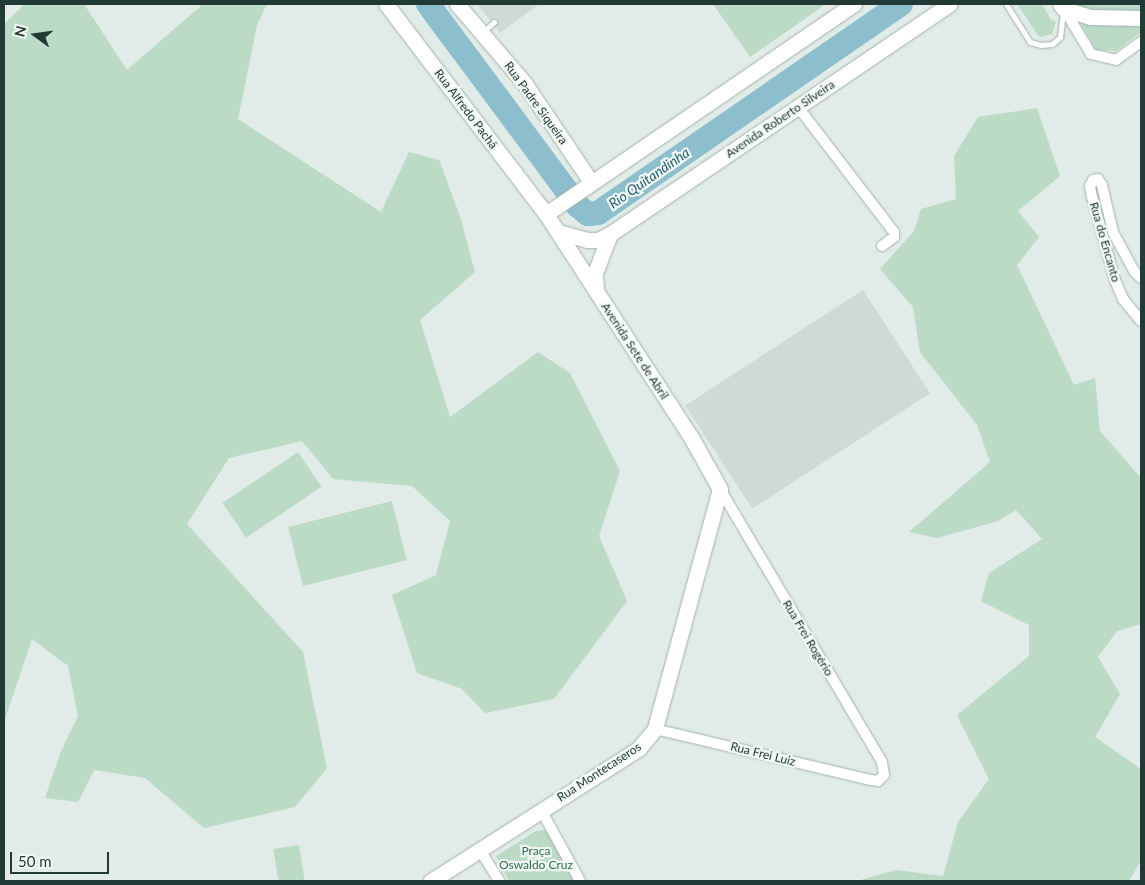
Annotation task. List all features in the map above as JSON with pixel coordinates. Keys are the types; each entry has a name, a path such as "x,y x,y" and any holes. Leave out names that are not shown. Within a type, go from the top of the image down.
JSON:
{"main road":[{"name":"Rua Alfredo Pachá","path":"386,4 552,210"},
{"name":"Rua Padre Siqueira","path":"457,4 526,84 589,183"},
{"path":"552,210 854,4"},
{"name":"Avenida Roberto Silveira","path":"558,232 587,240 598,240 610,234 950,4"},
{"path":"1062,6 1112,20 1141,18"},
{"name":"Avenida Sete de Abril","path":"552,210 558,232 692,439 720,490"},
{"path":"596,290 595,273 610,234"},
{"name":"Rua Montecaseros","path":"431,881 638,749 654,730 720,490"}],"street":[{"path":"1062,6 1091,54 1116,60 1141,42"},
{"path":"798,107 894,232 894,237 882,246"},
{"name":"Rua do Encanto","path":"1141,278 1134,271 1113,232 1102,185 1098,179 1093,180 1090,186 1092,197 1115,280 1123,300 1141,320"},
{"name":"Rua Frei Rogério","path":"720,490 882,762 884,775 878,781 871,780"},
{"name":"Rua Frei Luiz","path":"654,730 871,780"},
{"path":"541,810 580,881"},
{"path":"480,850 499,881"}],"lane":[{"path":"1006,4 1030,42 1041,45 1052,44 1060,36 1062,6"},
{"path":"482,33 494,22"}],"shaded area":[{"path":"477,4 539,4 500,33"},
{"path":"863,290 930,393 752,509 685,405"}],"green space":[{"path":"25,4 84,4 127,70 203,4 267,4 257,25 238,119 381,212 409,152 439,160 460,216 475,272 420,320 450,417 538,352 570,373 620,471 599,536 627,601 554,699 485,713 462,689 417,673 392,595 436,575 450,521 412,486 333,479 302,441 229,458 187,524 303,652 327,768 295,807 204,828 145,778 94,770 78,802 45,798 61,751 78,716 68,666 32,639 4,722 4,24"},
{"path":"713,4 826,4 750,57"},
{"path":"1010,4 1042,4 1051,20 1056,22 1052,34 1040,37 1018,5"},
{"path":"1063,4 1141,4 1141,17 1112,18"},
{"path":"1078,18 1109,26 1141,25 1141,32 1116,51 1096,50"},
{"path":"1037,108 1060,176 1018,211 1039,237 1017,265 1074,385 1095,378 1100,431 1141,478 1141,624 1117,631 1098,657 1120,694 1095,737 1141,769 1141,860 1129,881 857,881 896,870 943,876 958,822 989,779 957,715 1029,656 1029,625 981,601 989,573 1042,539 1016,510 998,521 937,538 909,532 990,462 977,425 920,352 913,307 880,269 914,231 921,209 956,199 954,156 978,117"},
{"path":"298,452 321,487 246,538 223,503"},
{"path":"392,501 407,560 303,586 288,527"},
{"name":"Praça Oswaldo Cruz","path":"545,830 557,845 576,881 509,881 496,856 536,831"},
{"path":"299,845 305,881 278,881 273,849"}],"waterway":[{"name":"Rio Quitandinha","path":"428,4 578,206 588,214 598,213 901,4"}]}
